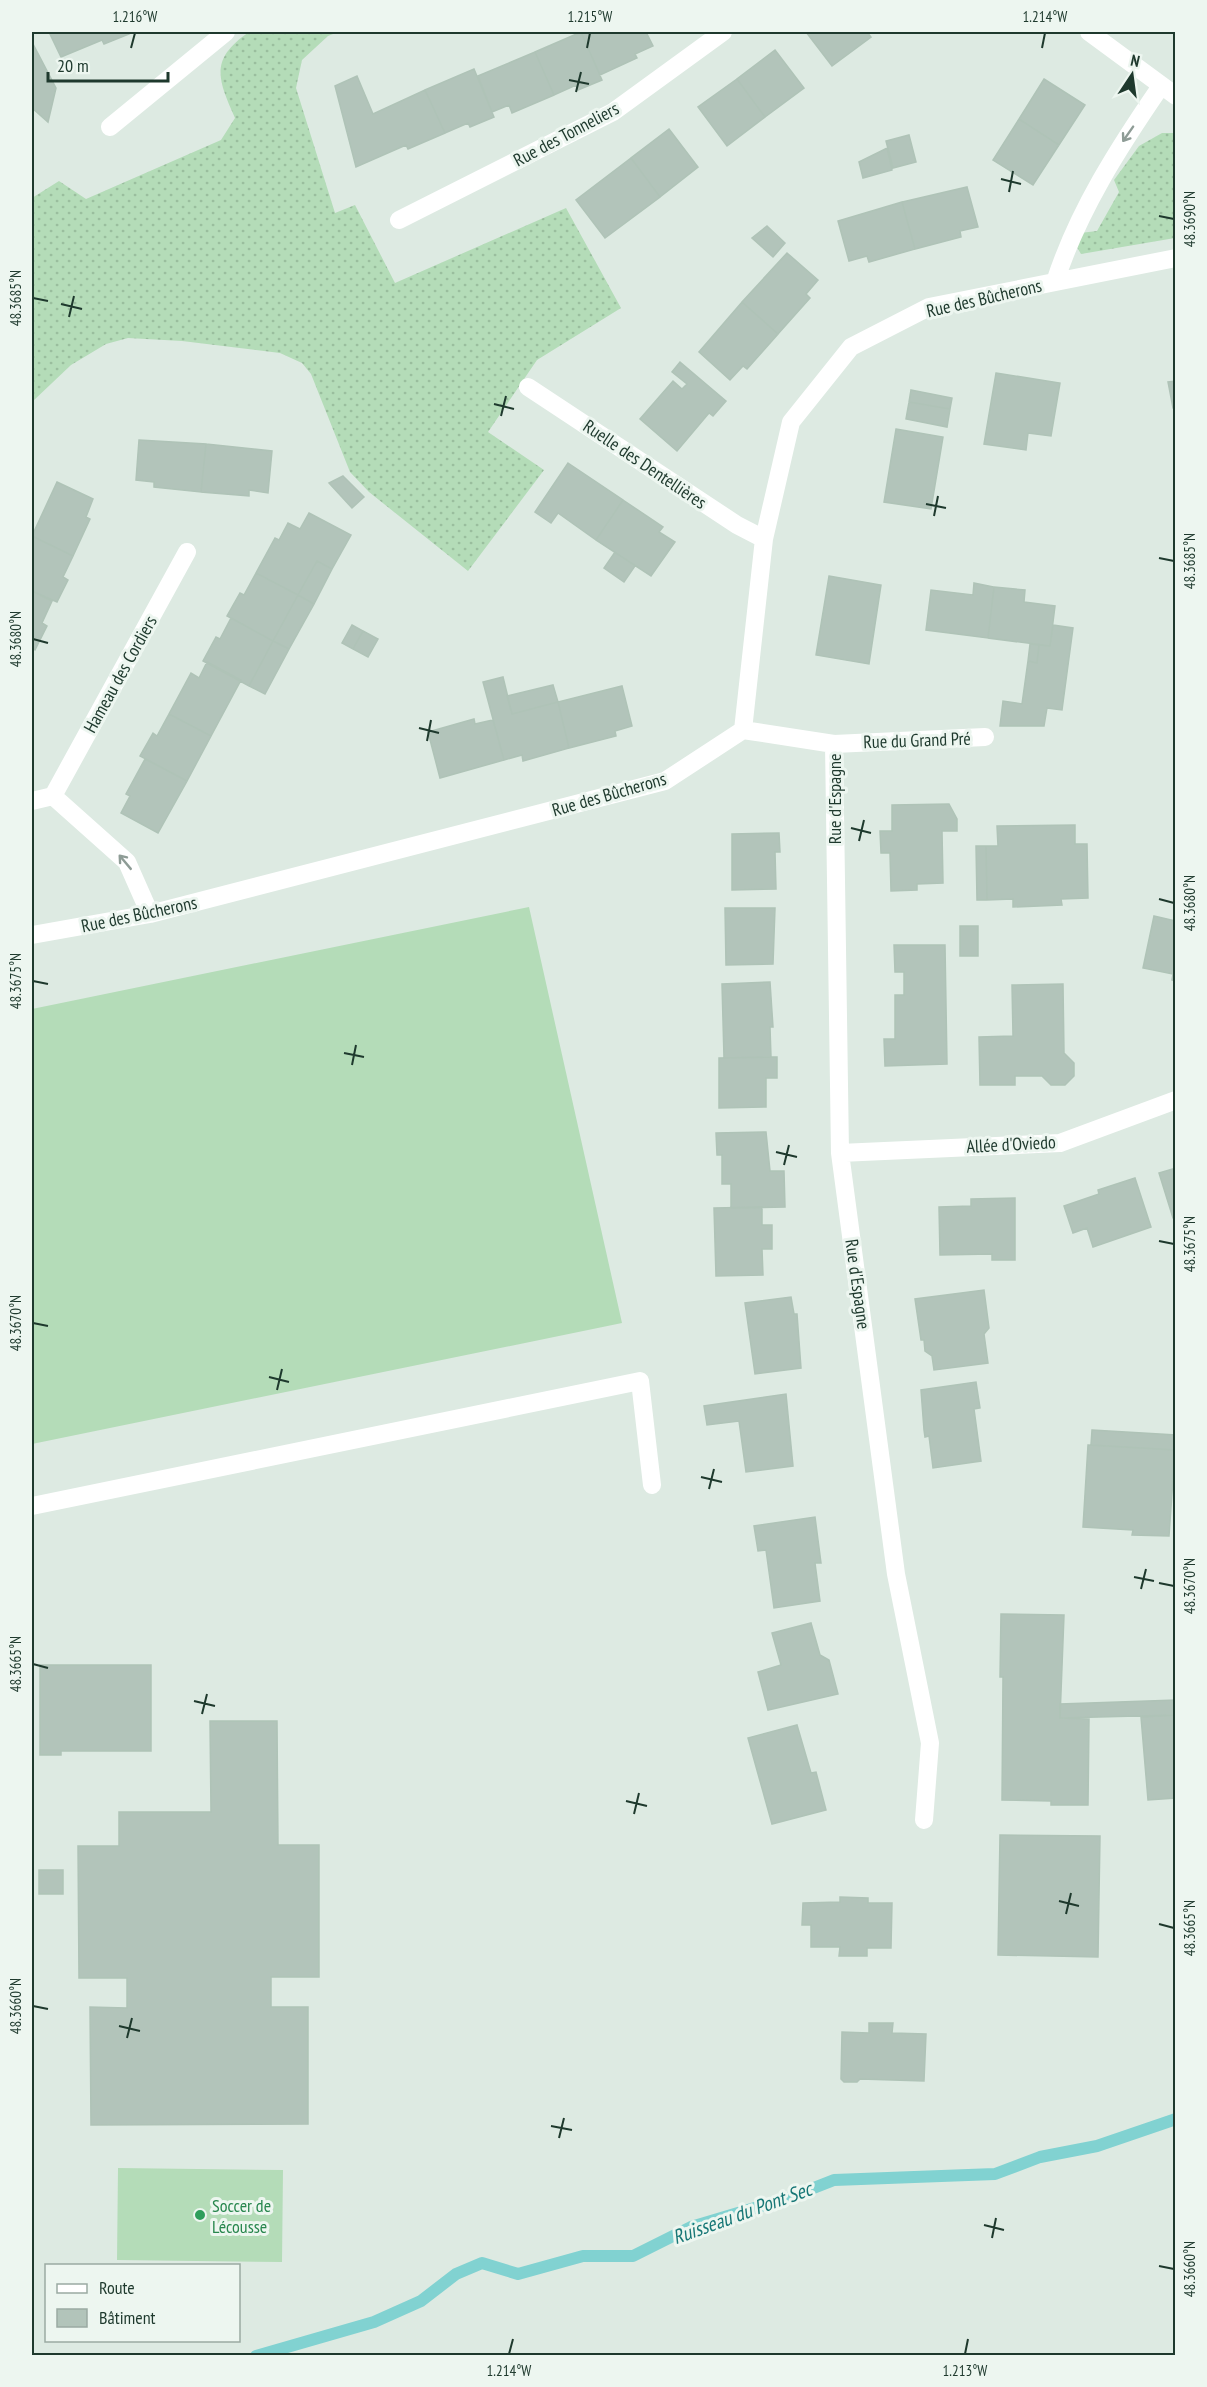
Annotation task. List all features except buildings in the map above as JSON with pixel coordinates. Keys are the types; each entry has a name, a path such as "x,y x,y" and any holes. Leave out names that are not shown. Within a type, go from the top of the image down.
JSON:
{"street":[{"path":"110,127 226,32"},
{"name":"Rue des Tonneliers","path":"399,220 613,112 723,32"},
{"path":"1089,32 1168,91"},
{"name":"Rue des Bûcherons","path":"1055,282 1065,251 1118,148 1168,91"},
{"name":"Rue des Bûcherons","path":"32,935 150,914 665,781 743,730 764,539 791,422 851,347 929,307 1176,258"},
{"name":"Ruelle des Dentellières","path":"528,387 737,525 764,539"},
{"name":"Hameau des Cordiers","path":"53,796 187,552"},
{"name":"Rue du Grand Pré","path":"743,730 834,744 985,737"},
{"name":"Rue d'Espagne","path":"834,744 840,1153 896,1574 930,1743 924,1820"},
{"path":"32,801 53,796 127,862 150,914"},
{"name":"Allée d'Oviedo","path":"840,1153 1060,1143 1176,1100"},
{"path":"32,1506 640,1382 652,1485"}],"green space":[{"path":"249,32 338,32 328,36 302,60 296,88 335,213 355,205 395,283 566,208 621,308 537,360 488,432 544,470 468,571 369,492 350,472 311,374 302,363 280,353 182,341 128,338 106,344 71,365 32,402 32,198 59,181 86,199 221,140 235,118 221,80 223,61 236,42"},
{"path":"1162,133 1175,133 1175,238 1081,254 1075,244 1080,233 1097,231 1119,192 1114,180 1139,146"},
{"path":"529,907 622,1323 32,1444 32,1009"},
{"name":"Soccer de Lécousse","path":"118,2168 283,2170 282,2262 117,2260"}],"waterway":[{"name":"Ruisseau du Pont Sec","path":"256,2356 374,2322 421,2301 456,2274 482,2263 518,2274 583,2256 633,2256 691,2227 788,2198 834,2180 995,2174 1040,2157 1097,2146 1176,2119"}],"place":[{"name":"Soccer de Lécousse","path":"200,2215"}]}
